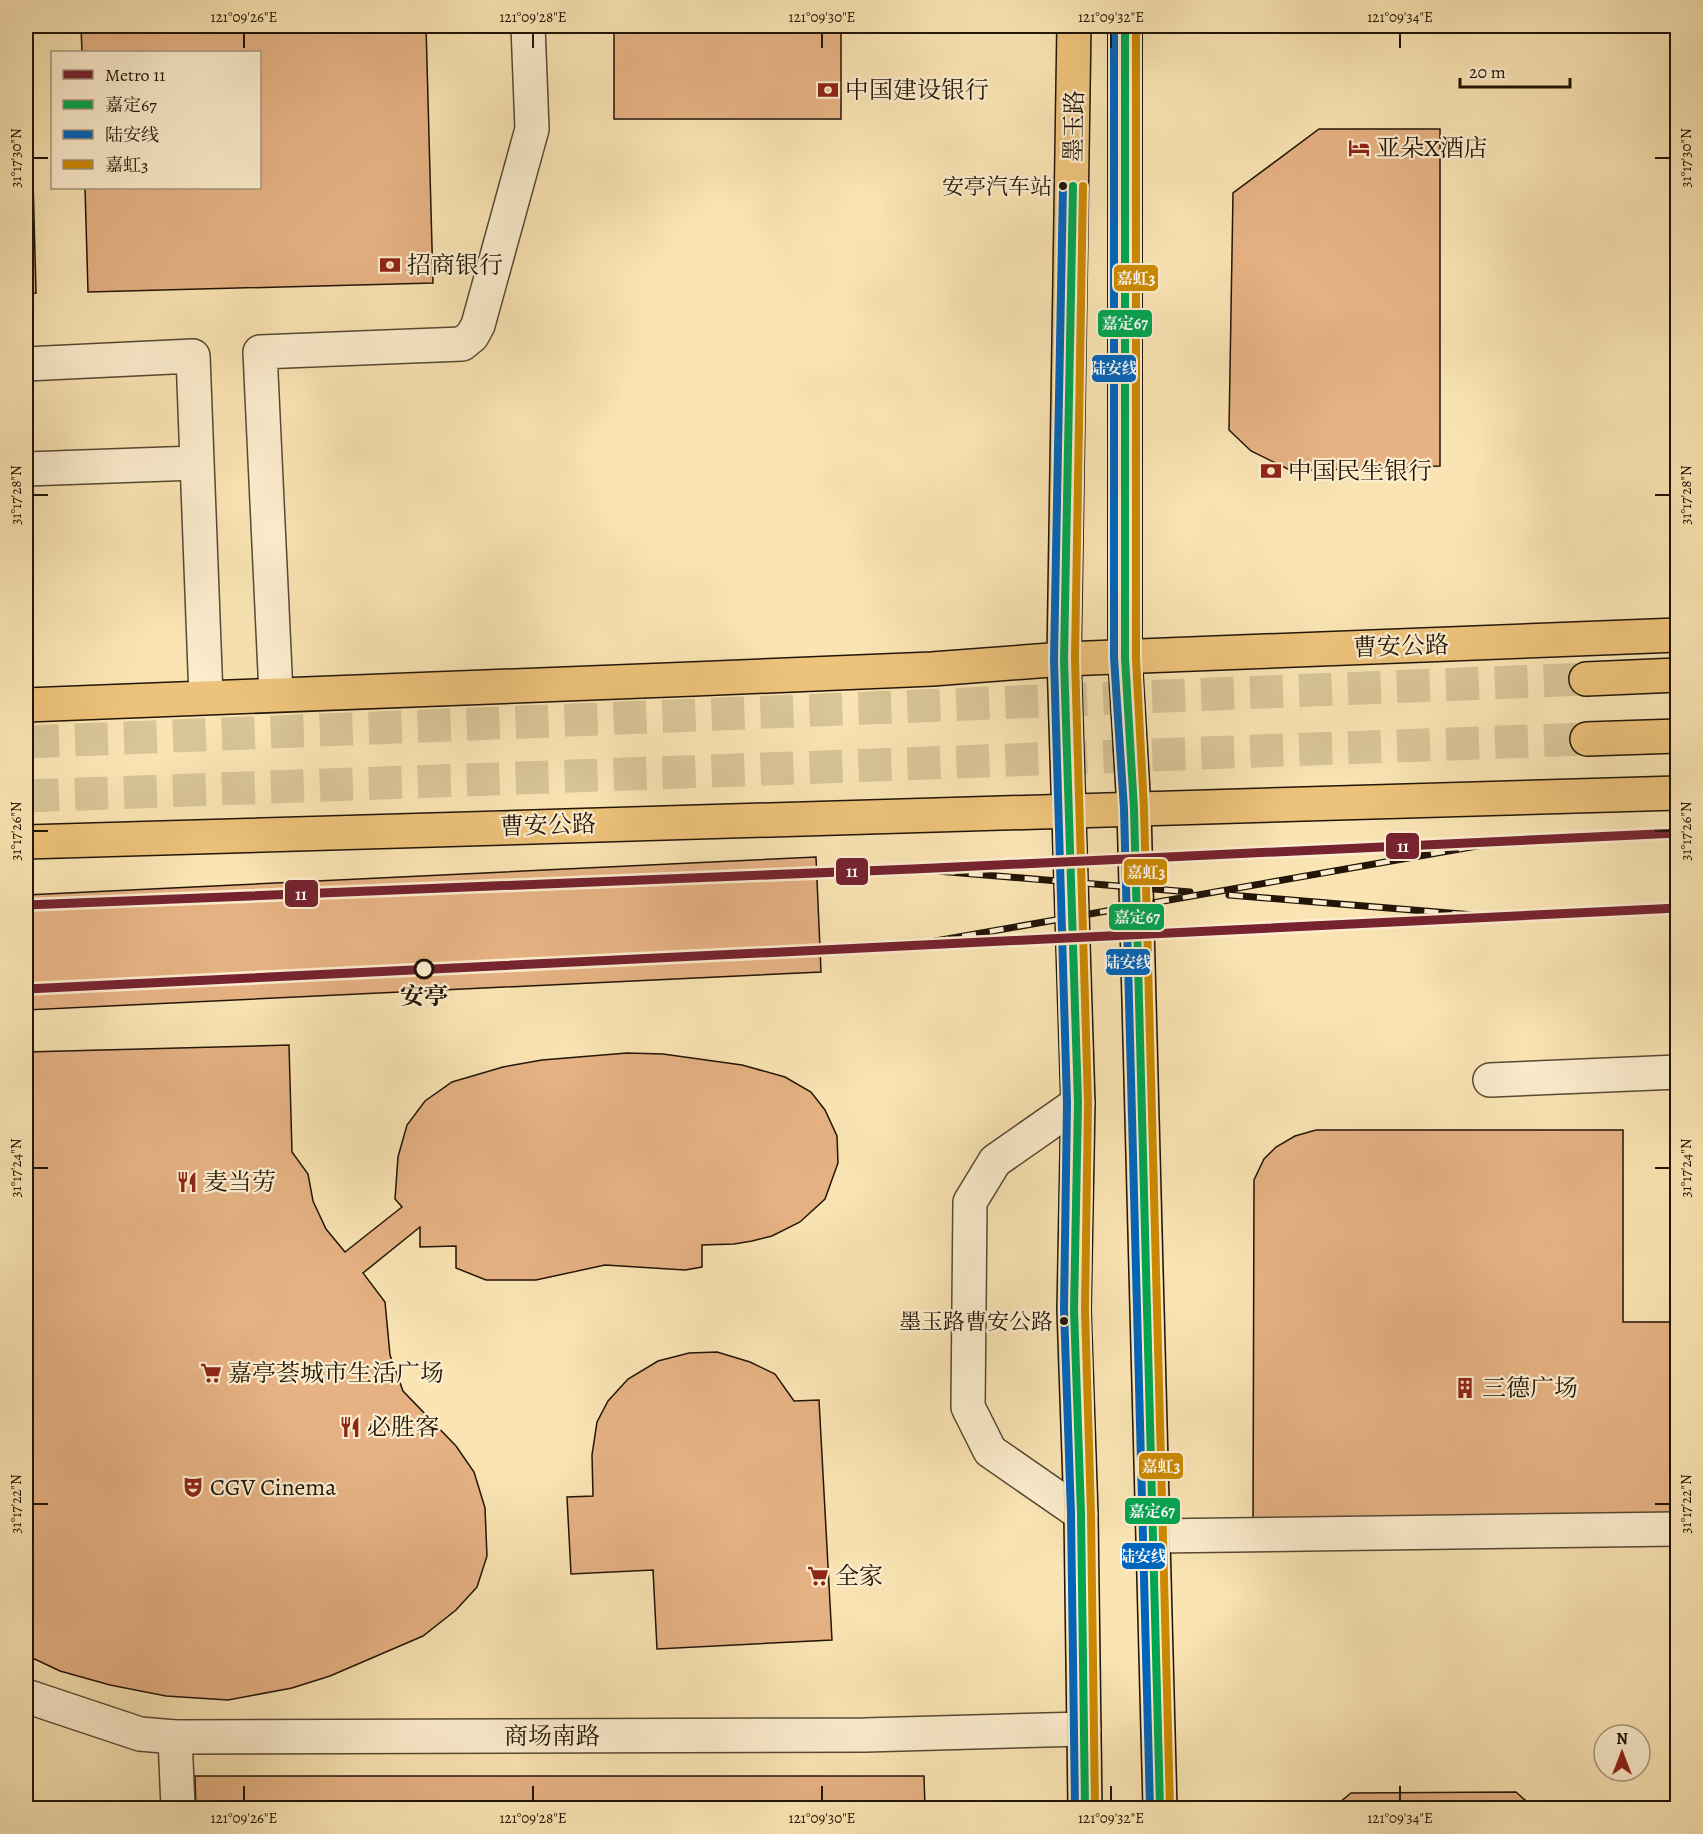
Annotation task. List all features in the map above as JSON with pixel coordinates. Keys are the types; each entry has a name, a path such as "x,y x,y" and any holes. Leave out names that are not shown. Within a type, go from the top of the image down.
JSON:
{"main road":[{"name":"墨玉路","path":"1074,26 1064,658 1078,1103 1074,1310 1081,1514 1085,1809"},
{"name":"墨玉路","path":"1125,26 1125,658 1134,809 1160,1809"},
{"name":"曹安公路","path":"276,694 932,669 1064,658 1125,658 1677,635"},
{"path":"1586,679 1677,675"},
{"path":"26,705 276,694"},
{"path":"1587,739 1677,736"},
{"path":"1134,809 1677,793"},
{"name":"曹安公路","path":"26,842 1070,809 1134,809"}],"street":[{"path":"276,694 260,352 462,344 472,336 478,325 532,129 528,26"},
{"path":"26,364 193,356 206,697"},
{"path":"26,469 196,463"},
{"path":"1490,1080 1677,1072"},
{"path":"1078,1103 995,1161 970,1202 968,1407 990,1451 1081,1514"},
{"path":"1154,1536 1677,1528"},
{"name":"商场南路","path":"26,1696 140,1734 175,1737 865,1735 1084,1729"},
{"path":"175,1737 178,1809"}],"building":[{"path":"26,26 29,26 36,293 26,294"},
{"path":"81,26 426,26 433,283 88,292 85,189 261,189 261,51 82,51"},
{"path":"614,26 841,26 841,119 614,119"},
{"path":"1319,129 1440,129 1440,466 1292,471 1251,451 1229,430 1233,193"},
{"name":"安亭","path":"816,857 821,972 26,1010 26,895"},
{"name":"嘉亭荟城市生活广场","path":"289,1045 292,1152 308,1174 313,1201 326,1229 345,1252 402,1207 395,1199 398,1157 407,1125 425,1101 452,1082 503,1067 542,1060 627,1053 663,1054 742,1065 785,1077 811,1092 825,1110 837,1136 838,1163 825,1199 800,1222 772,1236 752,1241 702,1245 702,1267 685,1270 605,1265 536,1280 486,1280 456,1268 456,1246 420,1247 420,1227 363,1273 385,1302 390,1355 403,1391 456,1446 474,1472 485,1508 487,1556 477,1587 456,1610 423,1636 330,1676 292,1688 228,1700 166,1696 110,1685 60,1671 26,1655 26,1052"},
{"name":"三德广场","path":"1316,1130 1623,1130 1623,1322 1678,1322 1678,1522 1253,1522 1254,1180 1264,1159 1276,1147 1295,1136"},
{"path":"717,1352 750,1362 775,1374 794,1401 819,1400 832,1640 657,1649 653,1570 571,1574 567,1497 593,1496 592,1455 597,1422 608,1401 628,1379 658,1361 689,1353"},
{"path":"195,1776 924,1776 925,1808 196,1808"},
{"path":"1516,1792 1534,1808 1333,1808 1351,1793"}],"tunnel":[{"path":"26,742 1586,679"},
{"path":"26,796 1587,739"}],"railway":[{"path":"907,946 1494,843"},
{"path":"913,869 1190,892"},
{"path":"1229,895 1498,917"}],"metro line":[{"name":"11","path":"26,905 913,869 1678,833"},
{"name":"11","path":"26,989 1678,908"}],"transit line":[{"name":"陆安线","path":"1114,26 1114,658 1124,809 1150,1808"},
{"name":"嘉定67","path":"1125,26 1125,658 1134,809 1160,1808"},
{"name":"嘉虹3","path":"1136,26 1136,658 1144,809 1170,1808"},
{"name":"陆安线","path":"1063,186 1054,659 1067,1103 1064,1310 1071,1514 1075,1808"},
{"name":"嘉定67","path":"1073,186 1064,659 1078,1103 1074,1310 1081,1514 1085,1808"},
{"name":"嘉虹3","path":"1083,186 1075,659 1088,1103 1085,1310 1091,1514 1095,1808"}],"place":[{"name":"中国建设银行","path":"828,90"},
{"name":"亚朵X酒店","path":"1359,148"},
{"name":"安亭汽车站","path":"1063,186"},
{"name":"招商银行","path":"390,265"},
{"name":"中国民生银行","path":"1271,471"},
{"name":"安亭","path":"424,969"},
{"name":"麦当劳","path":"187,1182"},
{"name":"墨玉路曹安公路","path":"1064,1321"},
{"name":"嘉亭荟城市生活广场","path":"211,1373"},
{"name":"三德广场","path":"1465,1388"},
{"name":"必胜客","path":"350,1427"},
{"name":"CGV Cinema","path":"193,1487"},
{"name":"全家","path":"818,1576"}]}
